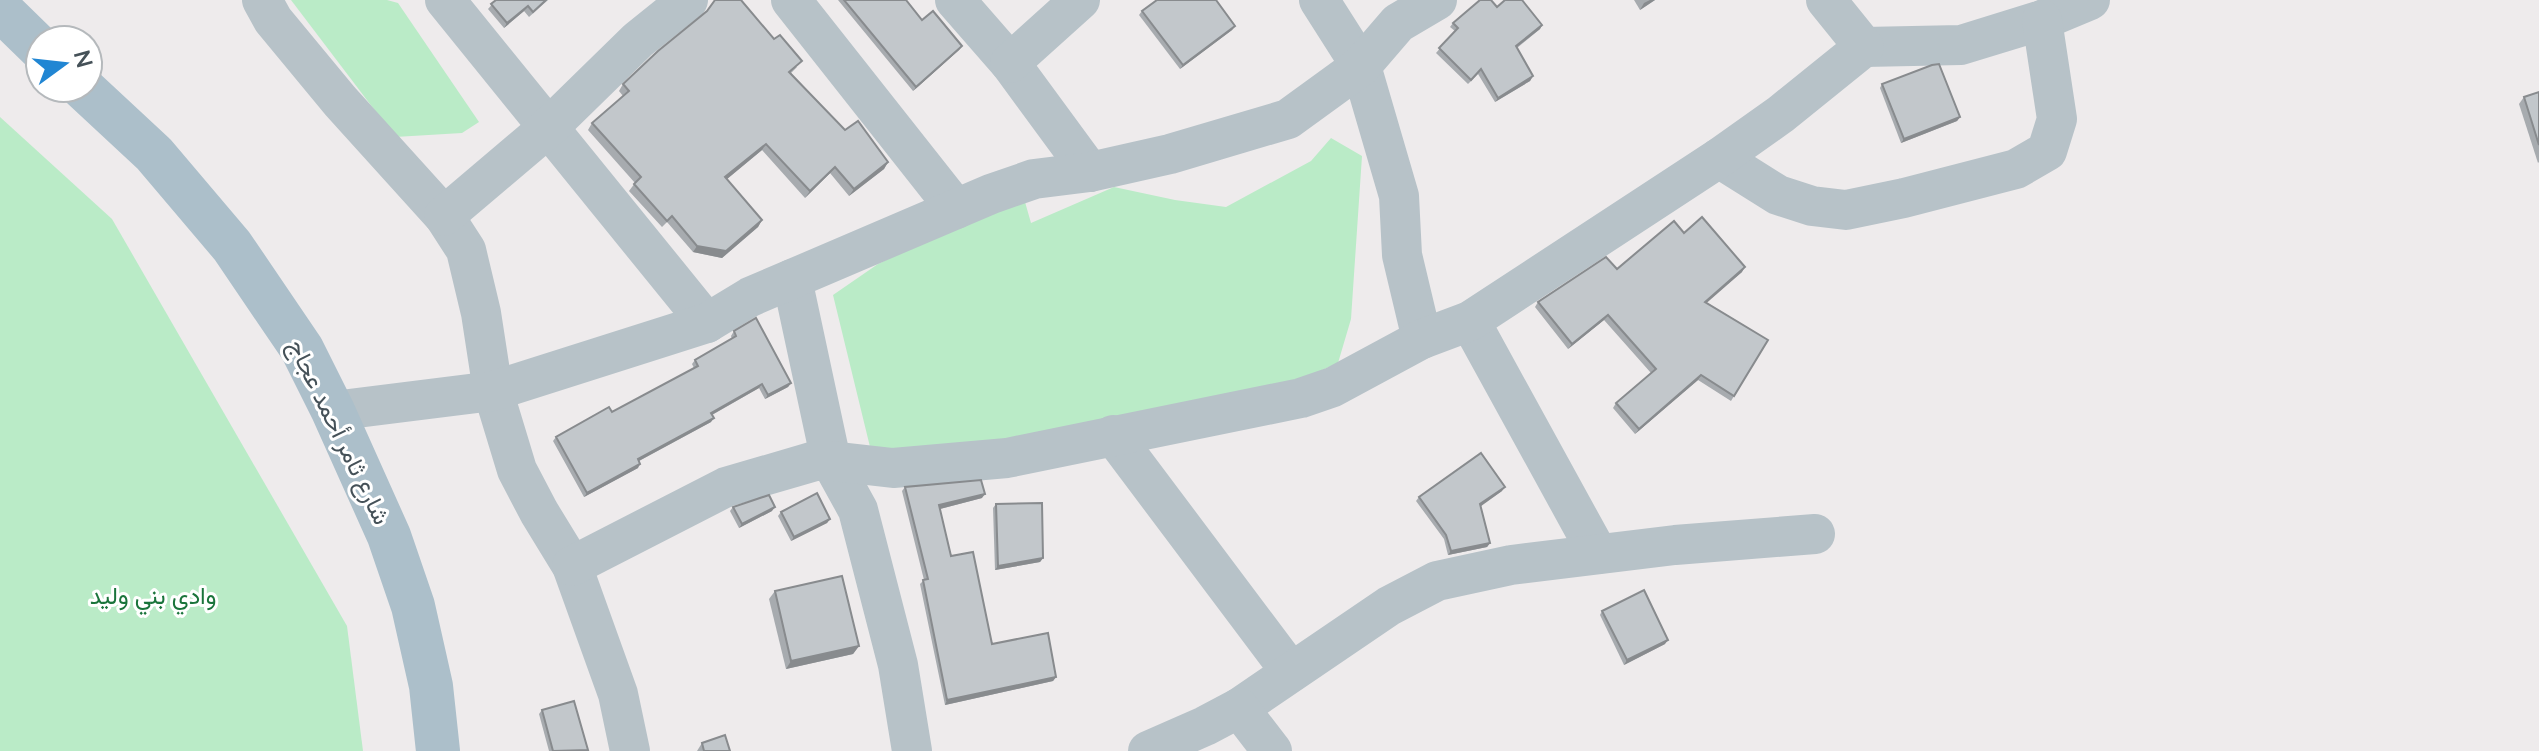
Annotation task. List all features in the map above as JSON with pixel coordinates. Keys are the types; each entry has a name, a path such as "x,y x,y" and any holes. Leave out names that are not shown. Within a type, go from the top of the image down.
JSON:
{"main road":[{"path":"0,9 24,32"},
{"name":"شارع ثامر أحمد عجاج","path":"100,104 154,154 232,246 302,349 389,536 413,606 431,686 438,751"}],"street":[{"path":"262,0 282,32 444,216 466,250 481,313 493,391 517,470 572,566 618,694 630,751"},
{"path":"445,0 707,323"},
{"path":"444,216 549,127 638,40 688,0"},
{"path":"791,0 956,209"},
{"path":"955,0 1010,63 1090,172"},
{"path":"1010,63 1080,0"},
{"path":"1319,0 1361,66 1399,196 1402,255 1422,339"},
{"path":"333,411 493,391 707,323 750,297 991,194 1034,179 1090,172 1170,154 1288,119 1361,66 1398,23 1437,0"},
{"path":"1826,0 1864,47"},
{"path":"572,566 726,487 815,461 893,468 1007,458 1301,398 1333,387 1422,339 1470,321 1719,158 1781,114 1864,47 1961,45 2042,20 2090,0"},
{"path":"1719,158 1778,195 1812,206 1846,210 2016,169 2047,151 2057,119 2042,20"},
{"path":"792,279 831,461 858,510 898,665 912,751"},
{"path":"1470,321 1598,554"},
{"path":"1113,435 1291,672"},
{"path":"1148,751 1239,708 1389,606 1437,581 1511,565 1598,554 1815,534"},
{"path":"1239,708 1272,751"}],"green space":[{"path":"291,0 387,0 398,3 479,122 462,133 395,137"},
{"name":"وادي بني وليد","path":"0,117 112,219 347,626 363,751 0,751"},
{"path":"1331,138 1362,156 1351,319 1338,363 1259,398 996,446 871,451 833,295 878,264 1001,203 1025,202 1031,223 1114,187 1226,207 1311,161"}],"building":[{"path":"496,0 546,0 533,12 528,6 507,23 491,4"},
{"path":"715,0 741,0 774,39 780,35 802,61 789,72 845,130 858,121 888,162 854,189 835,167 810,191 766,144 725,177 762,220 726,251 697,246 672,216 667,221 634,184 641,177 592,123 629,91 623,84 707,11"},
{"path":"844,0 906,0 922,20 933,11 962,46 916,87"},
{"path":"1157,0 1216,0 1235,26 1183,65 1142,11"},
{"path":"1480,0 1491,0 1497,7 1505,0 1522,0 1542,25 1516,46 1533,76 1498,98 1481,69 1471,80 1439,48 1458,28 1453,23"},
{"path":"1939,64 1960,117 1904,139 1882,84"},
{"path":"2539,92 2539,145 2524,97"},
{"path":"1702,217 1745,267 1705,302 1768,340 1734,396 1701,375 1639,429 1616,403 1656,369 1608,315 1572,344 1538,302 1606,257 1617,269 1674,221 1684,233"},
{"path":"756,318 791,383 768,395 762,384 711,413 714,418 638,459 640,464 587,493 556,437 609,407 612,412 698,366 695,360 736,336 734,331"},
{"path":"1481,453 1505,487 1480,504 1490,543 1451,551 1446,535 1419,497"},
{"path":"981,480 985,494 939,505 951,556 973,552 992,644 1048,633 1056,677 947,700 923,580 928,579 905,487"},
{"path":"817,493 830,519 794,537 781,512"},
{"path":"769,495 775,507 742,524 733,507"},
{"path":"1042,503 1043,558 998,566 996,504"},
{"path":"842,576 859,646 791,661 775,591"},
{"path":"1644,590 1668,640 1627,660 1602,611"},
{"path":"574,701 588,750 553,751 542,710"},
{"path":"725,735 730,751 704,751 702,743"}]}
